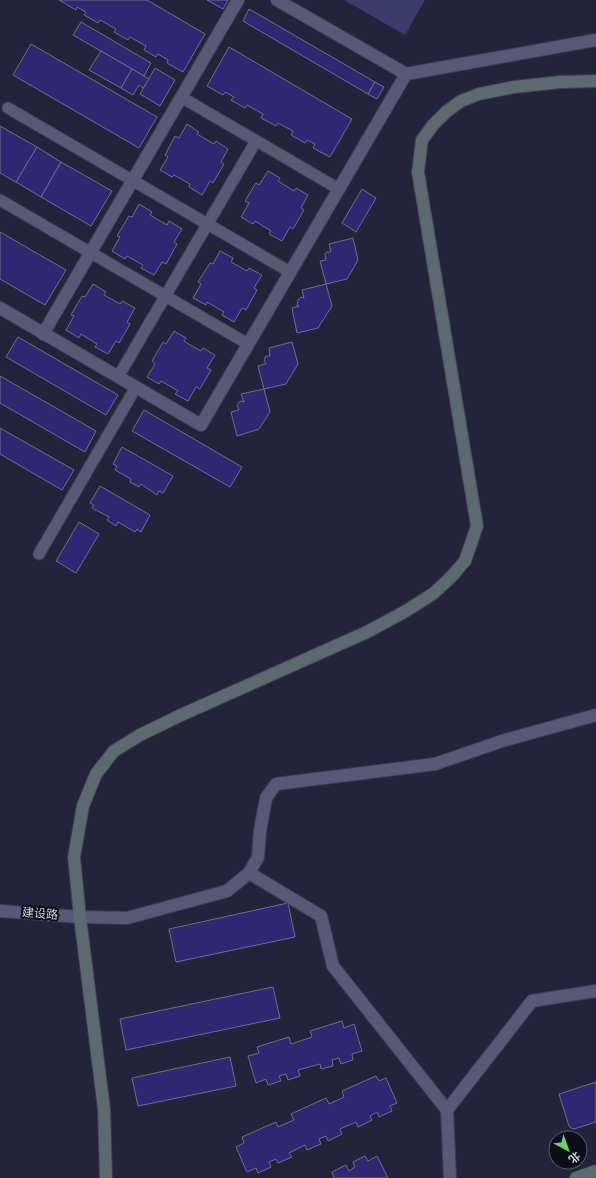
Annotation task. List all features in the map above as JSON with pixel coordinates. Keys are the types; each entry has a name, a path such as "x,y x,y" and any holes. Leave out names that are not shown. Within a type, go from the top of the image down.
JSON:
{"main road":[{"path":"106,1178 104,1109 74,857 83,806 96,774 114,751 140,735 367,632 406,611 434,593 465,561 477,526 418,172 422,140 433,125 446,112 461,101 479,94 514,87 561,82 596,81"},
{"path":"576,1178 596,1171"}],"street":[{"path":"43,334 238,0"},
{"path":"277,0 406,74 596,40"},
{"path":"0,308 201,425 406,74"},
{"path":"450,1178 447,1110 333,966 320,916 249,873 258,857 260,831 266,798 276,784 435,764 505,740 596,715"},
{"name":"建设路","path":"0,911 80,917 126,918 227,891 249,873"},
{"path":"447,1110 532,1001 596,991"}],"lane":[{"path":"181,97 339,189"},
{"path":"8,108 290,272"},
{"path":"118,377 256,141"},
{"path":"0,200 248,344"},
{"path":"39,554 136,387"}],"shaded area":[{"path":"344,0 425,0 405,35"}],"building":[{"path":"59,0 147,0 205,34 183,72 167,63 168,60 158,54 156,57 144,50 146,46 130,37 128,40 114,32 116,29 100,20 98,23 84,15 86,12 77,7 76,10"},
{"path":"207,0 228,0 223,9"},
{"path":"249,9 375,82 368,94 243,21"},
{"path":"81,22 151,63 144,76 73,35"},
{"path":"31,44 157,117 139,148 13,75"},
{"path":"229,47 352,119 330,157 313,148 315,144 307,140 305,143 291,135 293,131 278,123 276,126 261,118 263,114 247,105 245,108 231,100 234,97 225,92 223,95 207,86"},
{"path":"101,51 132,69 121,88 89,70"},
{"path":"155,68 175,80 160,106 140,94"},
{"path":"132,69 149,79 143,88 139,85 133,95 121,88"},
{"path":"375,82 384,87 377,99 368,94"},
{"path":"187,124 199,132 197,134 214,144 216,141 228,149 221,162 224,164 213,183 210,181 202,195 189,187 190,184 174,175 172,177 160,170 168,157 165,155 175,136 179,138"},
{"path":"0,126 37,147 16,182 0,173"},
{"path":"37,147 61,162 41,197 16,182"},
{"path":"61,162 112,191 91,226 41,197"},
{"path":"268,171 280,178 278,181 294,191 296,188 308,195 301,208 304,210 293,229 290,227 282,241 269,234 271,231 255,221 253,224 241,217 249,203 245,201 256,183 259,185"},
{"path":"362,189 376,198 356,232 342,223"},
{"path":"139,204 152,212 150,215 167,225 169,221 182,229 174,242 177,244 166,264 162,262 154,275 141,268 143,265 127,256 125,259 112,251 120,237 117,236 129,216 132,217"},
{"path":"0,232 66,270 45,305 0,279"},
{"path":"353,238 358,260 347,279 326,284 320,261 326,260 325,254 327,252 331,252 329,244"},
{"path":"220,251 233,258 231,262 247,271 249,268 262,275 254,288 257,290 246,310 242,308 234,322 222,315 224,312 207,302 206,305 193,298 201,284 198,282 210,263 213,264"},
{"path":"93,284 106,292 104,295 120,304 122,301 135,308 127,322 130,324 119,343 116,341 108,354 95,347 97,344 81,334 79,338 66,330 74,316 71,315 82,296 85,297"},
{"path":"326,284 332,306 318,328 297,333 292,308 299,306 297,305 298,300 301,297 304,298 302,290"},
{"path":"174,331 186,338 184,341 192,346 201,351 203,348 215,355 207,368 211,370 200,389 196,387 188,401 175,394 178,391 161,381 159,384 147,377 155,364 152,361 163,342 166,344"},
{"path":"18,337 118,395 106,415 6,357"},
{"path":"292,342 298,364 286,384 264,389 258,366 266,364 264,360 266,356 270,356 269,348"},
{"path":"0,376 96,431 85,452 0,403"},
{"path":"264,389 270,412 259,429 237,436 231,412 239,410 237,406 239,402 244,402 241,394"},
{"path":"144,410 242,467 230,487 132,431"},
{"path":"0,428 74,470 62,490 0,454"},
{"path":"122,447 173,476 163,493 159,491 157,495 141,484 139,487 130,482 131,479 115,470 117,466 113,464"},
{"path":"100,486 150,515 141,532 137,529 135,532 118,522 116,526 107,520 109,517 92,508 94,505 90,503"},
{"path":"79,522 99,534 76,573 56,561"},
{"path":"288,903 295,937 176,962 169,929"},
{"path":"273,987 280,1018 126,1050 120,1019"},
{"path":"342,1021 344,1028 354,1024 362,1051 352,1054 353,1060 341,1064 339,1058 332,1060 333,1066 321,1069 320,1064 298,1070 300,1076 288,1080 286,1074 279,1076 281,1081 268,1085 266,1079 256,1083 248,1056 259,1053 257,1047 289,1037 291,1044 312,1037 310,1031"},
{"path":"230,1057 236,1086 138,1106 132,1078"},
{"path":"376,1076 379,1081 386,1078 397,1103 390,1106 392,1111 379,1117 377,1112 370,1116 372,1120 358,1127 356,1122 340,1129 342,1134 328,1141 326,1136 319,1139 321,1144 307,1150 305,1145 289,1153 292,1157 278,1163 276,1159 269,1162 271,1167 258,1173 256,1168 247,1172 236,1147 244,1143 242,1137 276,1122 278,1127 294,1120 291,1114 326,1098 329,1104 344,1097 342,1091"},
{"path":"596,1082 596,1122 574,1129 571,1128 569,1126 559,1094"},
{"path":"365,1156 368,1161 377,1156 388,1178 334,1178 332,1172 346,1165 349,1171 355,1167 353,1162"}]}
